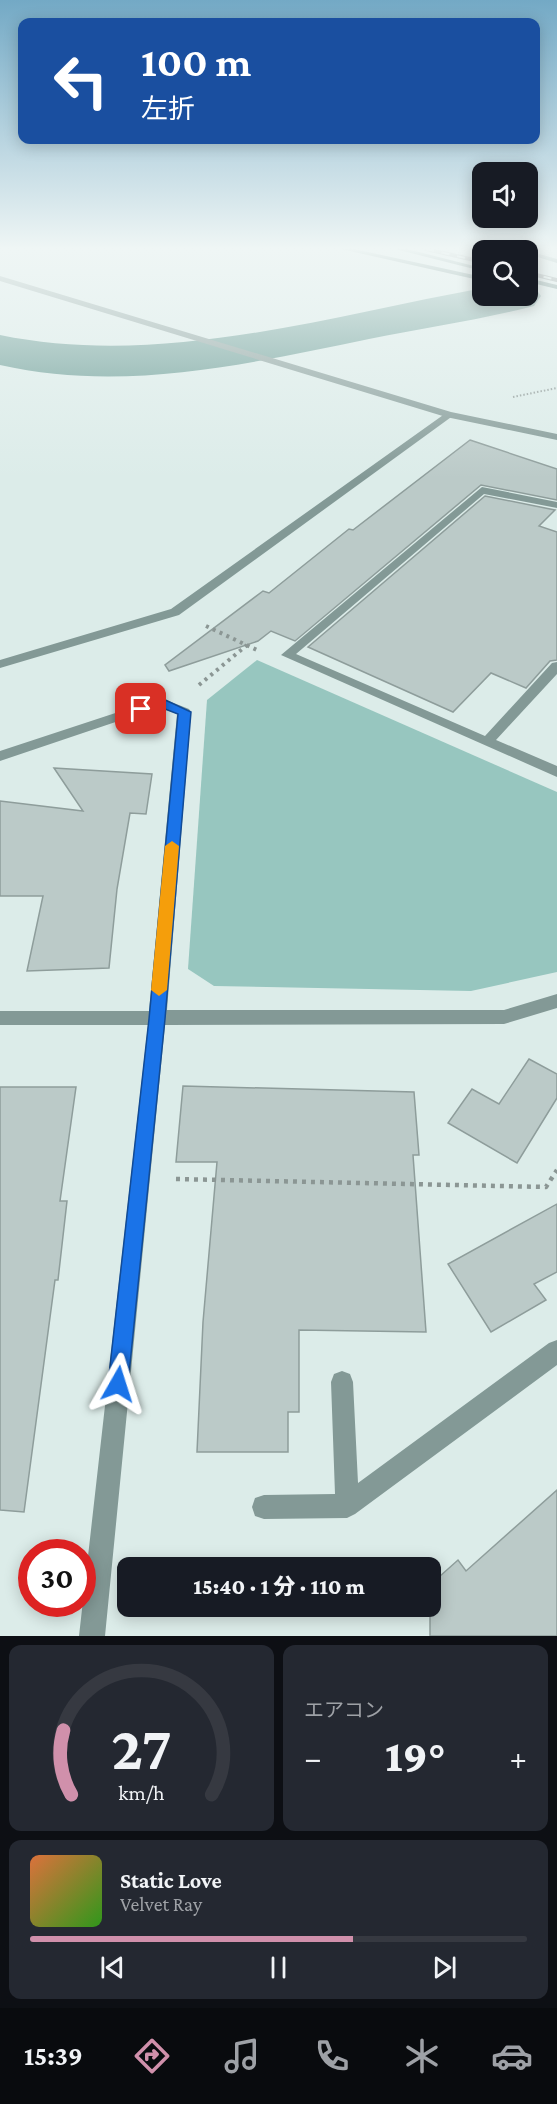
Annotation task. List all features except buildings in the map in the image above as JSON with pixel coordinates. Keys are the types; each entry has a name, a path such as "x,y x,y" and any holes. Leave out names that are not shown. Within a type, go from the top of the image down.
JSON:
{"street":[{"path":"151,325 449,415 557,437"},
{"path":"0,664 175,612 449,415"},
{"path":"557,505 482,490 287,656 557,772"},
{"path":"488,742 557,666"},
{"path":"0,756 161,702 184,712 157,1019 92,1636"},
{"path":"0,1018 504,1017 557,1001"},
{"path":"264,1507 347,1506 557,1351"},
{"path":"342,1382 347,1506"}],"path":[{"path":"175,612 264,653 287,656"},
{"path":"172,707 247,645"},
{"path":"140,1179 546,1187 557,1170"}],"shaded area":[{"path":"257,660 557,792 557,972 471,991 214,986 188,969 207,700"}],"waterway":[{"path":"0,350 70,362 140,361 210,354 365,325"}],"slow traffic":[{"path":"159,990 172,846"}],"route":[{"path":"118,1384 157,1019 184,712 161,702 141,709"}]}
